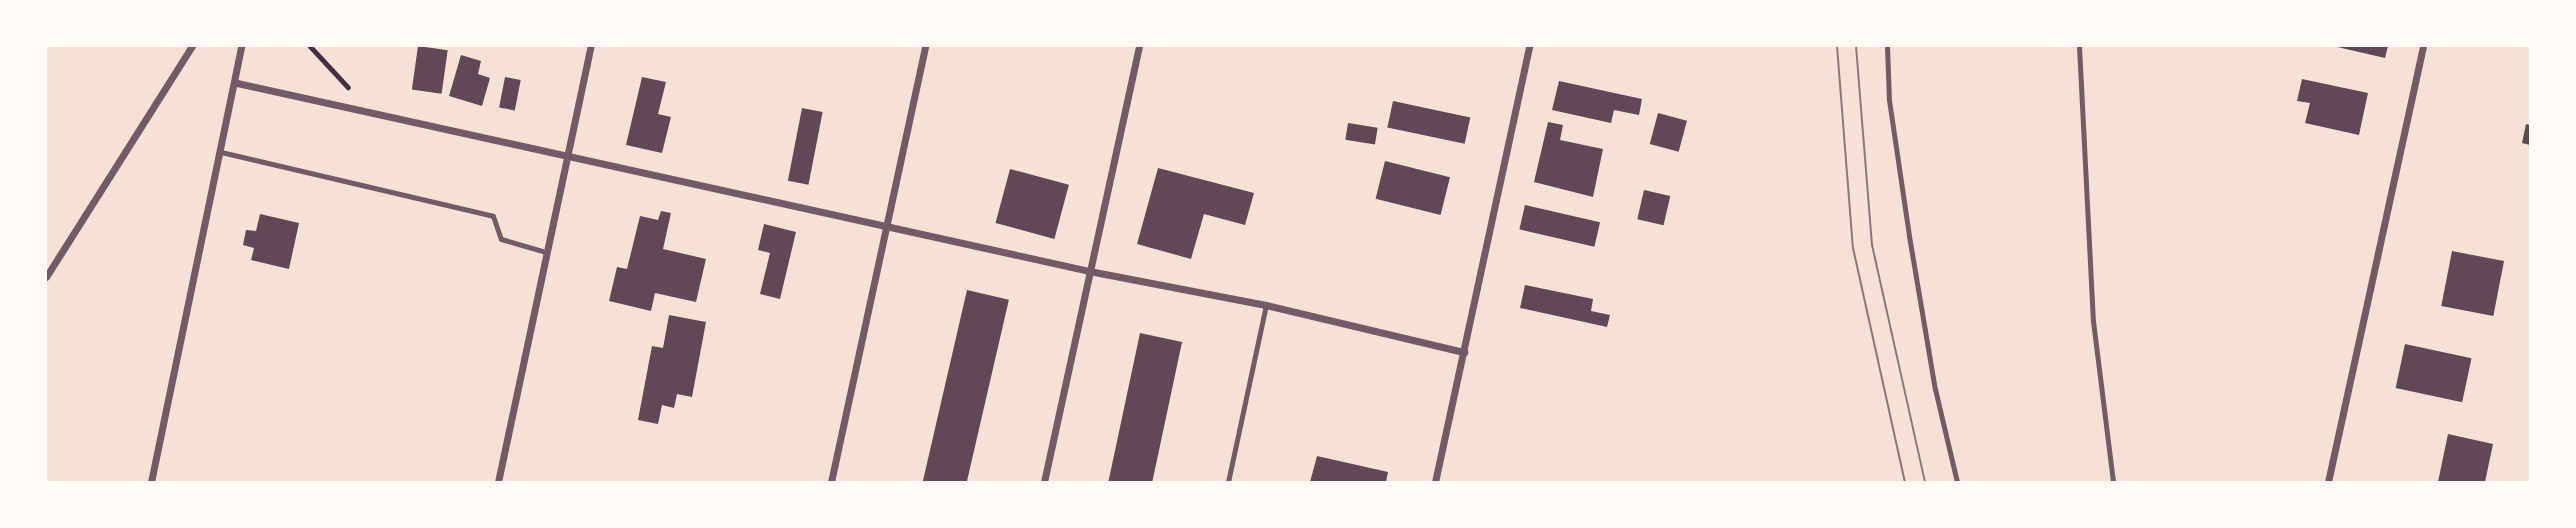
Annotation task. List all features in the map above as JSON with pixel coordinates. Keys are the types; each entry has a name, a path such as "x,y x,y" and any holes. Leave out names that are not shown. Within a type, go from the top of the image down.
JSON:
{"street":[{"path":"46,277 192,46"},
{"path":"150,482 237,83 241,46"},
{"path":"498,482 591,46"},
{"path":"831,482 925,46"},
{"path":"1044,482 1139,46"},
{"path":"1435,482 1529,46"},
{"path":"2328,482 2423,46"},
{"path":"237,83 567,158 1089,271 1266,305 1464,352"}],"lane":[{"path":"1887,46 1889,100 1909,236 1935,390 1957,482"},
{"path":"2079,46 2093,321 2113,482"},
{"path":"222,152 493,216 501,239 546,252"},
{"path":"1228,482 1266,305"}],"path":[{"path":"310,46 348,87"}],"building":[{"path":"418,46 448,50 442,94 412,90"},
{"path":"2333,46 2388,46 2385,58"},
{"path":"461,55 481,61 478,74 490,78 482,106 449,96"},
{"path":"505,77 521,80 515,110 499,107"},
{"path":"642,77 666,82 658,114 671,117 662,153 626,145"},
{"path":"2302,79 2368,93 2359,135 2305,123 2310,103 2297,101"},
{"path":"1559,81 1642,99 1639,115 1614,110 1611,123 1552,110"},
{"path":"1393,101 1470,117 1465,144 1387,127"},
{"path":"802,108 823,112 808,185 788,181"},
{"path":"1658,113 1687,121 1679,152 1650,144"},
{"path":"1548,122 1563,125 1560,140 1603,149 1593,197 1534,182"},
{"path":"1348,123 1378,128 1375,144 1345,140"},
{"path":"2526,124 2530,125 2530,145 2522,143"},
{"path":"1385,161 1450,177 1441,215 1376,199"},
{"path":"1158,168 1254,193 1245,225 1204,214 1191,259 1137,244"},
{"path":"1010,169 1069,185 1054,239 996,223"},
{"path":"1644,190 1670,196 1664,225 1637,219"},
{"path":"1525,205 1600,222 1594,247 1519,229"},
{"path":"661,211 671,213 663,249 706,259 696,302 655,293 651,311 609,301 617,267 627,269 640,216 658,220"},
{"path":"260,214 299,223 289,269 251,260 254,248 243,245 246,230 256,231"},
{"path":"764,224 796,232 780,299 760,294 770,253 758,250"},
{"path":"2452,251 2504,261 2493,316 2441,306"},
{"path":"1525,285 1593,299 1591,311 1610,315 1607,327 1520,308"},
{"path":"967,290 1009,300 967,482 923,482"},
{"path":"669,315 706,322 692,397 677,394 674,408 662,405 658,424 638,420 652,346 663,348"},
{"path":"1140,333 1182,342 1152,482 1108,482"},
{"path":"2405,344 2472,358 2462,402 2396,388"},
{"path":"2448,434 2493,444 2485,482 2438,482"},
{"path":"1317,456 1388,472 1386,482 1310,482"}],"tram line":[{"path":"1837,46 1853,248 1905,482"},
{"path":"1856,46 1872,245 1925,482"}]}
